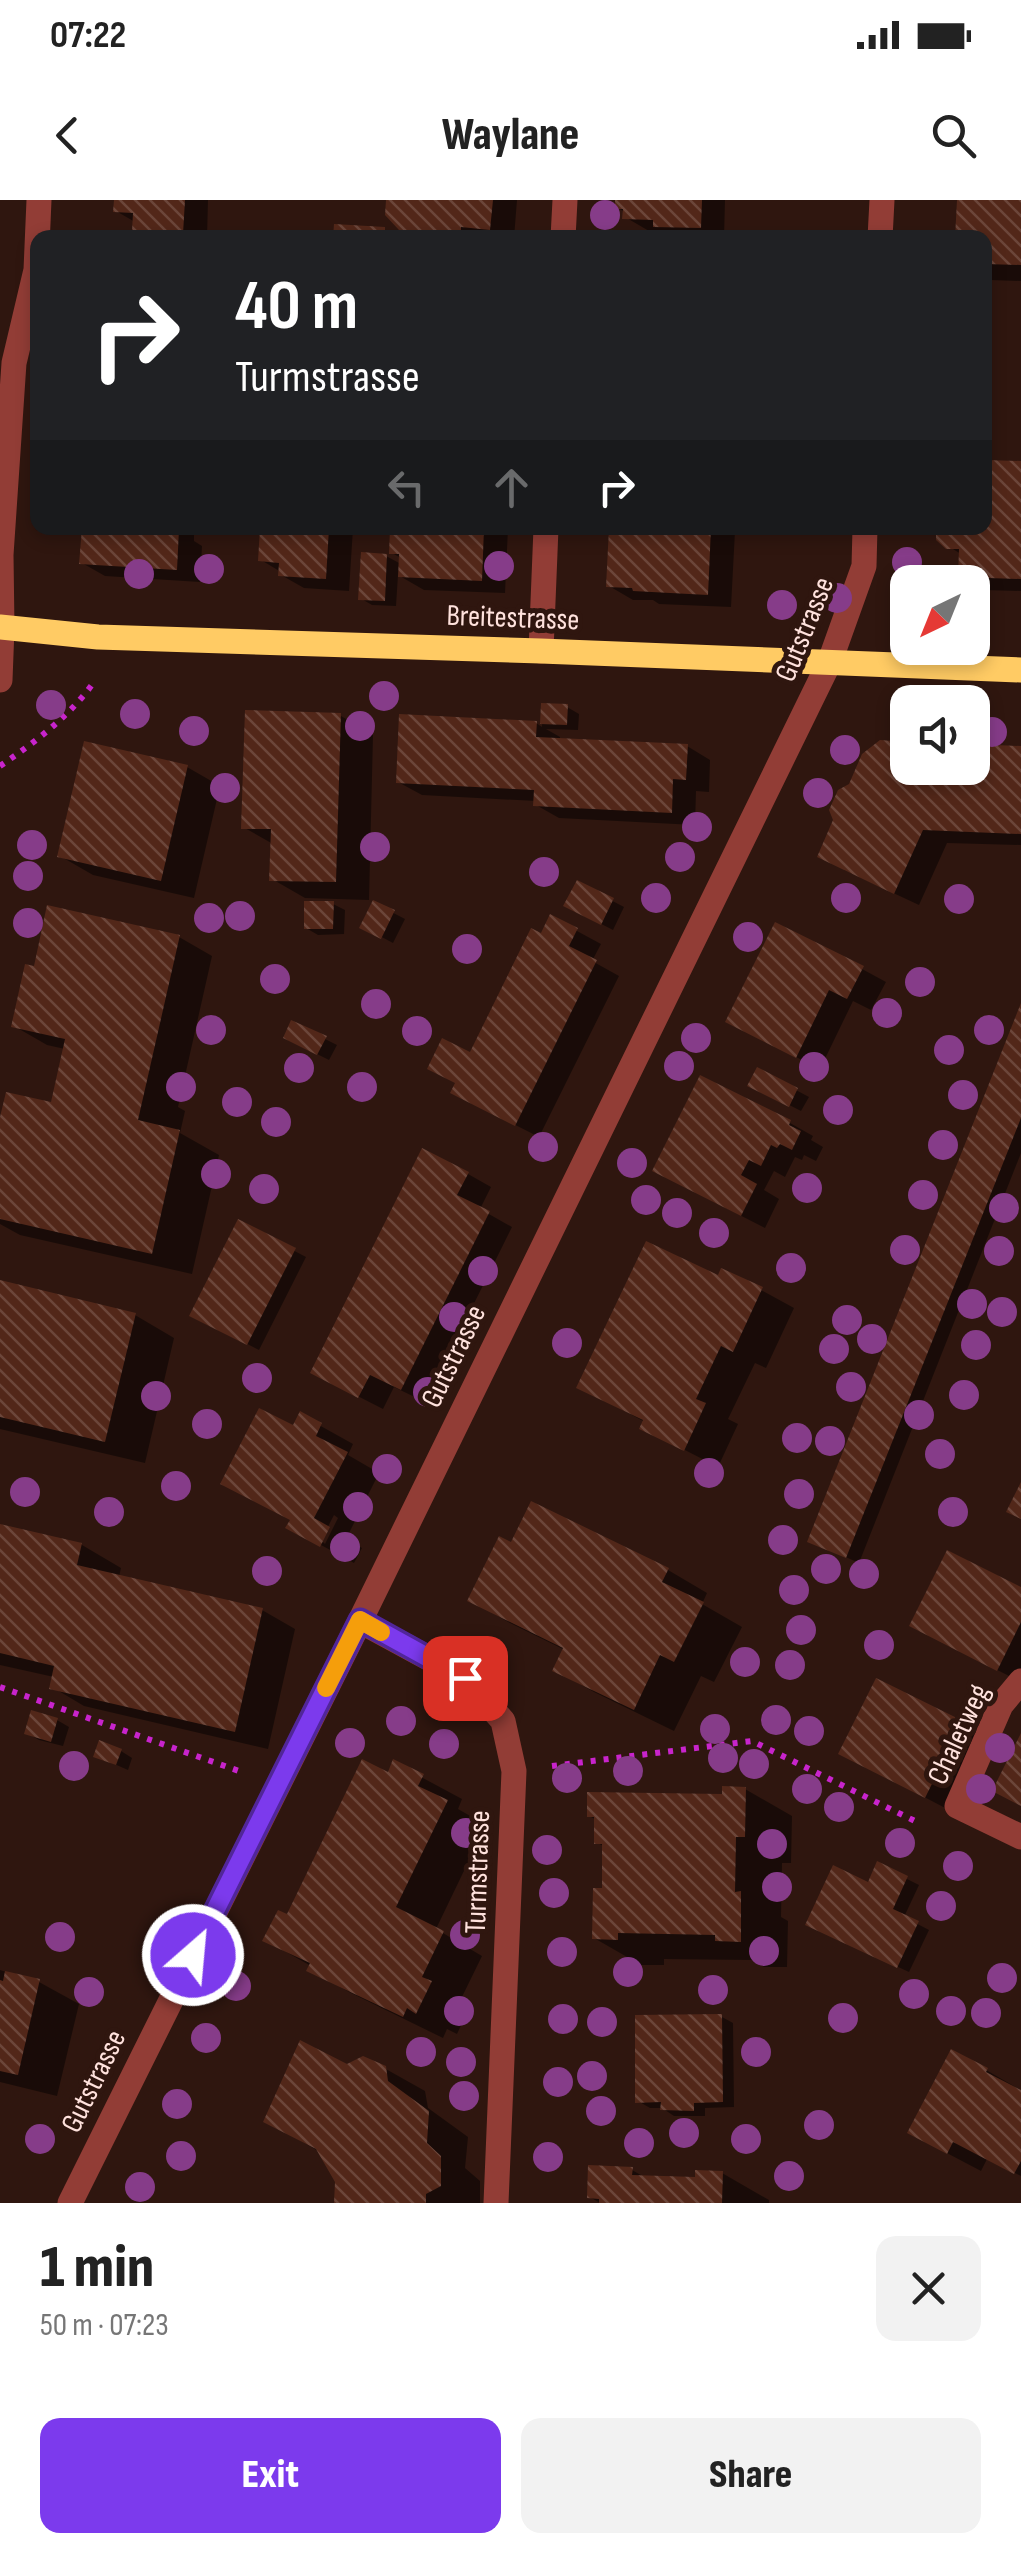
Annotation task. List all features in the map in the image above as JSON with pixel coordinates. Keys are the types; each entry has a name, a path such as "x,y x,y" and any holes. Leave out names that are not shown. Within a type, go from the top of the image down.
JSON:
{"main road":[{"name":"Breitestrasse","path":"1,628 98,637 1021,670"}],"street":[{"path":"38,230 39,200"},
{"path":"563,230 565,200"},
{"path":"880,230 882,200"},
{"path":"0,680 1,555 14,363 30,295"},
{"path":"541,651 546,535"},
{"name":"Gutstrasse","path":"70,2203 830,662 864,566 866,535"},
{"name":"Turmstrasse","path":"360,1620 465,1678 502,1721 514,1771 496,2203"},
{"name":"Chaletweg","path":"1021,1681 1001,1705 957,1806 1021,1837"}],"path":[{"path":"0,766 38,740 81,700 94,682"},
{"path":"0,1687 278,1785"},
{"path":"514,1771 752,1741 930,1828 957,1806"}],"building":[{"path":"114,200 185,200 183,230 132,230 133,213 113,212"},
{"path":"386,200 493,200 490,230 399,230 385,215"},
{"path":"615,200 702,200 701,228 653,227 653,220 622,219 623,209 615,209"},
{"path":"957,200 1021,200 1021,265 992,264 992,230 955,230"},
{"path":"334,224 385,227 385,230 334,230"},
{"path":"992,460 1021,461 1021,579 990,578 990,565 958,565 959,549 946,549 936,535 992,535"},
{"path":"81,535 179,535 177,570 79,564"},
{"path":"260,535 329,535 326,579 278,576 279,563 258,561"},
{"path":"390,535 484,535 482,581 398,577 399,554 389,554"},
{"path":"609,535 711,535 708,595 606,587"},
{"path":"361,552 387,554 385,601 358,600"},
{"path":"541,703 568,704 567,725 540,724"},
{"path":"245,710 341,713 336,882 269,881 271,829 241,829"},
{"path":"399,714 537,721 536,737 688,744 686,780 673,779 672,813 533,806 534,790 396,783"},
{"path":"880,740 890,741 890,785 990,785 990,745 1021,746 1021,834 923,830 894,894 817,857 833,820 829,810 838,790 849,784 862,754"},
{"path":"84,741 188,765 161,881 57,857"},
{"path":"577,880 614,898 601,925 563,906"},
{"path":"373,900 395,910 381,939 359,928"},
{"path":"304,901 334,901 333,929 304,929"},
{"path":"47,905 180,935 138,1120 180,1130 152,1254 0,1219 0,1117 6,1092 51,1102 65,1039 11,1027 25,964 34,966"},
{"path":"550,914 578,928 569,946 597,960 515,1126 450,1093 455,1083 427,1069 442,1038 470,1052 531,928 541,933"},
{"path":"775,922 864,966 847,999 829,990 796,1058 725,1022"},
{"path":"1021,1003 1021,1118 846,1558 807,1542"},
{"path":"291,1020 327,1036 317,1055 283,1038"},
{"path":"757,1067 798,1088 789,1107 747,1086"},
{"path":"700,1075 791,1120 789,1125 801,1131 792,1150 780,1144 777,1148 771,1145 761,1166 749,1160 741,1175 757,1184 741,1216 652,1171"},
{"path":"422,1148 469,1172 457,1195 490,1211 401,1390 370,1375 358,1398 310,1373"},
{"path":"238,1219 296,1248 247,1345 189,1316"},
{"path":"646,1241 718,1275 721,1268 763,1287 733,1352 721,1346 696,1399 706,1403 684,1451 639,1429 643,1420 576,1388"},
{"path":"0,1280 136,1313 105,1442 0,1417"},
{"path":"259,1408 293,1425 300,1411 322,1423 316,1436 348,1452 314,1518 330,1527 320,1547 285,1528 290,1520 220,1484"},
{"path":"1021,1482 1021,1519 1006,1512"},
{"path":"531,1501 669,1568 662,1582 704,1602 674,1662 660,1655 634,1710 552,1671 563,1648 467,1601 499,1536 511,1542"},
{"path":"0,1524 82,1543 77,1565 263,1608 235,1732 49,1689 54,1666 0,1653"},
{"path":"947,1550 1021,1587 1021,1622 997,1671 909,1626"},
{"path":"876,1678 963,1721 925,1798 838,1754"},
{"path":"31,1710 58,1718 51,1742 24,1734"},
{"path":"1021,1733 1021,1806 992,1791"},
{"path":"99,1740 122,1749 116,1765 93,1757"},
{"path":"362,1759 388,1772 393,1759 424,1774 418,1786 448,1800 396,1907 444,1931 422,1977 432,1981 416,2014 407,2008 403,2017 306,1971 310,1963 262,1941 278,1910 287,1914"},
{"path":"722,1786 746,1787 745,1837 736,1837 735,1892 741,1891 741,1942 715,1941 715,1935 618,1933 618,1940 592,1939 593,1888 602,1888 602,1844 594,1844 594,1817 587,1817 587,1792 722,1794"},
{"path":"877,1861 908,1876 893,1909 919,1921 897,1968 805,1925 833,1865 868,1882"},
{"path":"5,1971 40,1979 18,2075 0,2071 0,1980 3,1981"},
{"path":"722,2014 723,2102 694,2103 694,2111 660,2110 661,2102 635,2103 635,2015"},
{"path":"300,2040 347,2064 363,2056 386,2066 388,2081 429,2111 427,2143 441,2156 441,2186 426,2194 426,2203 334,2203 335,2182 316,2149 263,2122"},
{"path":"951,2049 1021,2090 1021,2161 1014,2174 953,2142 947,2154 907,2133"},
{"path":"588,2165 633,2167 632,2175 695,2177 695,2170 723,2171 722,2203 599,2203 599,2199 587,2198"}],"slow traffic":[{"path":"326,1688 360,1620 381,1632"}],"route":[{"path":"193,1955 360,1620 465,1678"}]}
